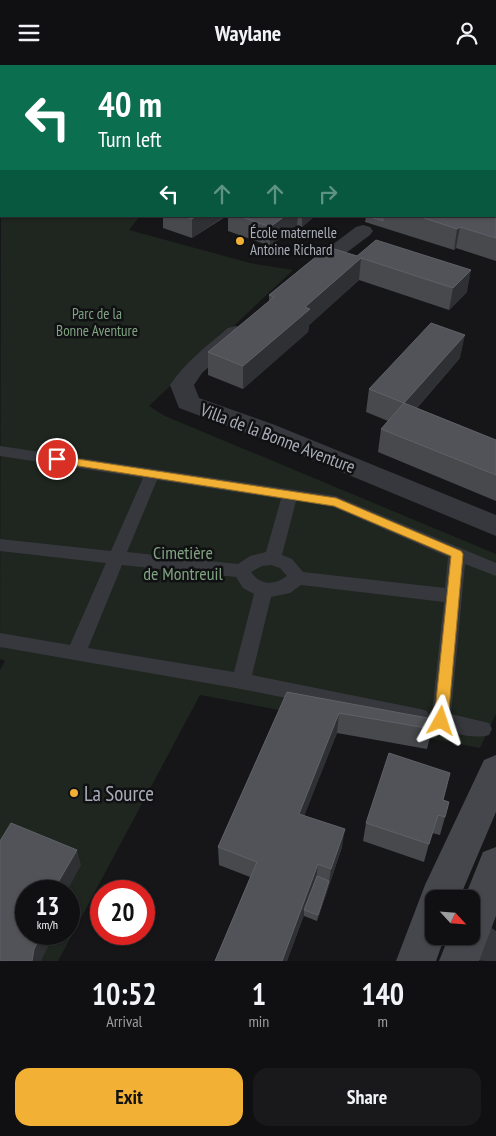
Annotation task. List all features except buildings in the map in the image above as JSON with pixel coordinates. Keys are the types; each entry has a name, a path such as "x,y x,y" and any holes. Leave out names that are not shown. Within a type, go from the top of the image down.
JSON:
{"street":[{"path":"290,288 327,257 363,231"},
{"name":"Villa de la Bonne Aventure","path":"253,318 194,368 182,385 188,403 266,431 496,526"},
{"path":"443,890 496,771"},
{"path":"480,907 496,865"},
{"path":"416,961 425,936"},
{"path":"480,944 496,956"},
{"path":"459,961 465,945"}],"lane":[{"path":"0,451 336,502 496,570"},
{"path":"76,653 152,474"},
{"path":"273,558 290,494"},
{"path":"0,545 241,571 254,562 273,558 289,565 298,578"},
{"path":"441,721 457,554"},
{"path":"241,571 250,583 264,591 284,588 298,578 453,596"},
{"path":"240,681 264,591"},
{"path":"0,640 240,681 482,729"}],"green space":[{"name":"Cimetière de Montreuil","path":"1,217 139,217 129,230 250,263 293,270 149,406 165,416 496,554 496,714 480,748 200,695 101,880 90,880 90,901 80,920 80,880 15,880 15,945 67,945 58,961 0,961 0,670 5,661 0,659"}],"place":[{"name":"École maternelle Antoine Richard","path":"240,241"},
{"name":"La Source","path":"74,793"}],"route":[{"path":"57,459 336,502 457,554 441,721"}],"park label":[{"name":"Parc de la Bonne Aventure","path":"97,322"}]}
